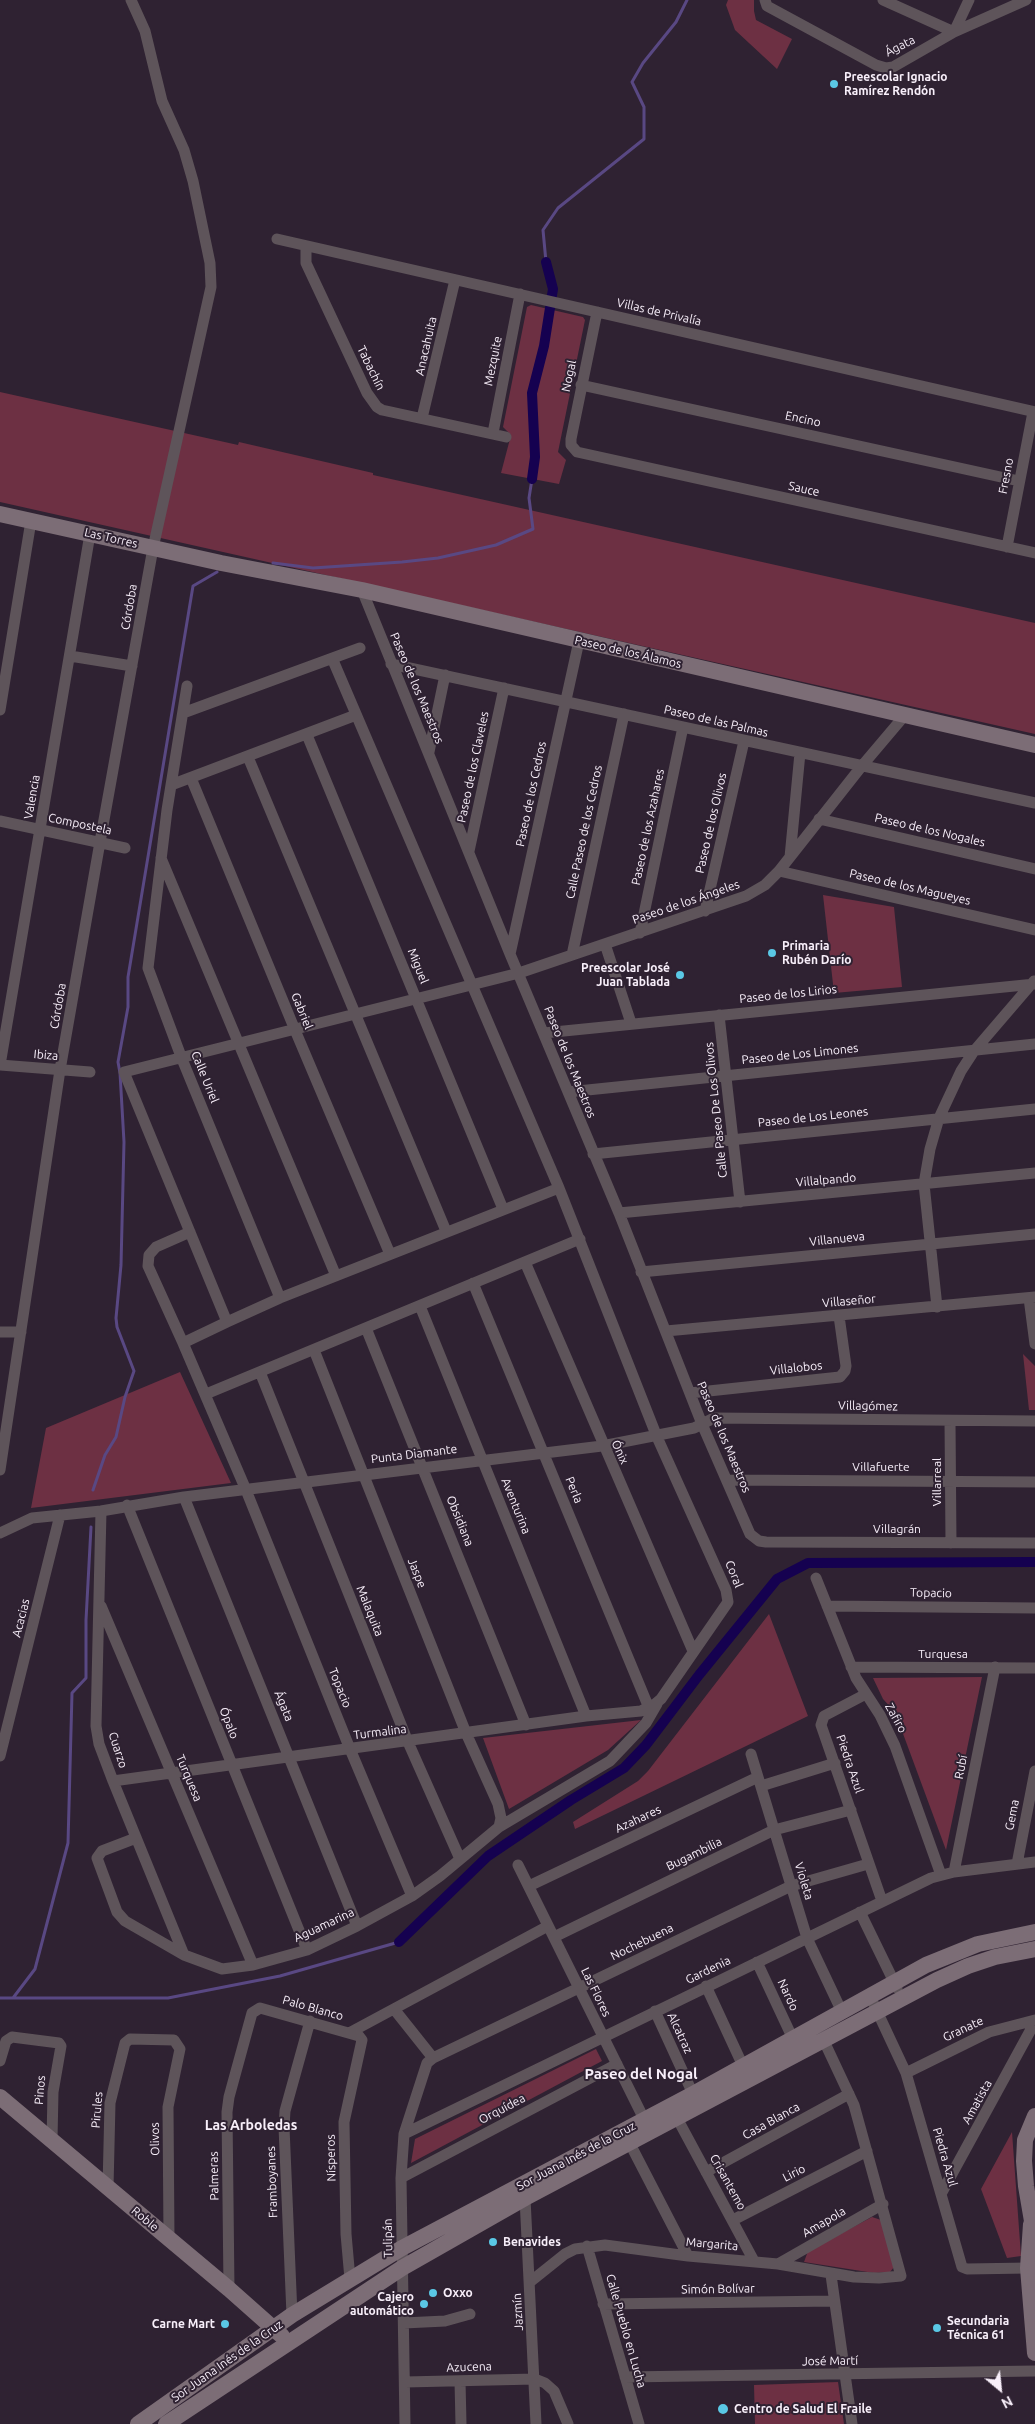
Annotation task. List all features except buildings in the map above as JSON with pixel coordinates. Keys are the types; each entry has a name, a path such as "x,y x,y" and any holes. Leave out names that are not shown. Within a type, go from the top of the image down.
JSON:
{"main road":[{"name":"Las Torres","path":"0,514 221,563"},
{"name":"Paseo de los Álamos","path":"221,563 362,590 1035,744"},
{"name":"Sor Juana Inés de la Cruz","path":"166,2424 402,2268 474,2218 647,2126 693,2094 894,1983 959,1950 994,1939 1035,1932"},
{"name":"Sor Juana Inés de la Cruz","path":"647,2126 677,2118 968,1966 995,1957 1035,1949"},
{"name":"Roble","path":"0,2097 229,2289 289,2342"},
{"path":"1035,2116 1025,2140 1033,2231 1028,2268 1035,2353"},
{"name":"Sor Juana Inés de la Cruz","path":"138,2424 273,2328 402,2248 525,2198 626,2137"}],"street":[{"name":"Córdoba","path":"0,1470 60,1070 100,842 153,548 211,287 210,263 193,181 184,150 162,101 145,31 131,0"},
{"name":"Ágata","path":"764,0 767,6 876,65 886,68 893,67 954,32 1026,0"},
{"path":"883,0 895,3 954,32 969,0"},
{"name":"Villas de Privalía","path":"277,240 1034,412"},
{"name":"Tabachín","path":"306,247 306,264 373,402 382,410 506,437"},
{"name":"Anacahuita","path":"422,418 455,280"},
{"name":"Mezquite","path":"493,433 520,294"},
{"name":"Nogal","path":"571,445 581,385 597,312"},
{"name":"Encino","path":"581,385 1018,481"},
{"name":"Fresno","path":"1007,547 1018,481 1034,412"},
{"name":"Sauce","path":"571,445 581,454 1035,553"},
{"path":"0,710 31,521"},
{"name":"Valencia","path":"0,1065 90,534"},
{"name":"Paseo de los Maestros","path":"362,590 510,954 619,1213 702,1424 750,1534 759,1541"},
{"name":"Paseo de los Cedros","path":"510,954 579,641"},
{"path":"183,713 360,648"},
{"path":"70,656 132,666"},
{"path":"332,658 559,1188 657,1436"},
{"name":"Paseo de las Palmas","path":"392,664 861,767 1035,803"},
{"path":"429,752 445,675"},
{"name":"Calle Uriel","path":"187,686 161,857 148,968 182,1059 280,1298"},
{"name":"Paseo de los Claveles","path":"469,851 504,688"},
{"name":"Calle Paseo de los Cedros","path":"572,955 624,714"},
{"path":"171,785 356,715"},
{"name":"Paseo de los Ángeles","path":"190,1232 124,1072 519,973 705,911 755,892 779,871 861,767 905,715"},
{"name":"Paseo de los Azahares","path":"640,932 683,727"},
{"name":"Miguel","path":"307,734 503,1209"},
{"name":"Paseo de los Olivos","path":"705,911 744,741"},
{"path":"790,857 800,753"},
{"path":"248,757 446,1231"},
{"name":"Gabriel","path":"191,778 390,1254"},
{"name":"Paseo de los Nogales","path":"819,819 1035,869"},
{"name":"Compostela","path":"0,821 125,848"},
{"path":"161,857 336,1276"},
{"name":"Paseo de los Magueyes","path":"779,871 1035,930"},
{"path":"604,944 631,1023"},
{"path":"937,1307 924,1184 930,1149 939,1118 958,1077 974,1051 1034,982"},
{"name":"Paseo de los Lirios","path":"544,1033 1034,982"},
{"name":"Calle Paseo De Los Olivos","path":"719,1015 740,1202"},
{"name":"Paseo de Los Limones","path":"568,1092 1035,1044"},
{"name":"Ibiza","path":"0,1065 90,1072"},
{"name":"Paseo de Los Leones","path":"593,1154 1035,1109"},
{"name":"Villalpando","path":"619,1213 1035,1173"},
{"path":"183,1343 280,1298 559,1188"},
{"path":"190,1232 227,1322"},
{"name":"Topacio","path":"190,1232 156,1247 149,1255 148,1266 206,1394 350,1749 412,1896"},
{"name":"Villanueva","path":"641,1272 1035,1234"},
{"path":"206,1394 580,1239"},
{"name":"Ónix","path":"525,1262 602,1446 693,1651"},
{"name":"Perla","path":"473,1283 649,1708"},
{"path":"1032,1298 1035,1344"},
{"name":"Villaseñor","path":"666,1331 1032,1298"},
{"name":"Aventurina","path":"420,1306 586,1716"},
{"name":"Villalobos","path":"690,1393 840,1377 846,1371 846,1366 839,1316"},
{"name":"Obsidiana","path":"366,1328 526,1725"},
{"path":"0,1332 21,1332"},
{"name":"Jaspe","path":"314,1350 466,1733 498,1804 501,1818 499,1827"},
{"name":"Malaquita","path":"260,1372 408,1742 460,1859"},
{"name":"Villagómez","path":"702,1424 714,1418 1035,1421"},
{"name":"Villarreal","path":"950,1421 950,1543"},
{"name":"Punta Diamante","path":"0,1533 24,1520 363,1474 602,1446 694,1428 702,1424"},
{"name":"Coral","path":"649,1708 661,1699 728,1602 728,1595 657,1436"},
{"name":"Villafuerte","path":"727,1480 1035,1482"},
{"name":"Ágata","path":"184,1497 291,1758 357,1926"},
{"name":"Ópalo","path":"127,1505 307,1950"},
{"name":"Cuarzo","path":"101,1511 96,1726 113,1781 184,1955"},
{"name":"Acacias","path":"0,1756 60,1515"},
{"name":"Villagrán","path":"759,1541 1035,1543"},
{"name":"Zafiro","path":"816,1578 852,1667 866,1694 880,1715 895,1746 941,1875"},
{"name":"Turquesa","path":"99,1602 253,1965"},
{"name":"Topacio","path":"827,1606 1035,1608"},
{"name":"Turquesa","path":"852,1667 1035,1668"},
{"name":"Rubí","path":"954,1872 995,1667"},
{"name":"Piedra Azul","path":"866,1694 824,1716 821,1722 882,1902"},
{"name":"Aguamarina","path":"136,1838 102,1851 97,1858 121,1917 184,1955 222,1968 253,1965 307,1950 357,1926 412,1896 499,1827 610,1761 646,1723 661,1699"},
{"name":"Turmalina","path":"113,1781 408,1742 586,1716 640,1711 649,1708"},
{"name":"Violeta","path":"751,1754 807,1938 842,2012"},
{"name":"Azahares","path":"529,1886 760,1781 835,1763"},
{"name":"Gema","path":"1017,1864 1035,1771"},
{"name":"Bugambilia","path":"554,1937 774,1830 851,1810"},
{"name":"Gardenia","path":"404,2134 706,1986 941,1875 1035,1862"},
{"name":"Nochebuena","path":"433,2058 791,1886 868,1864"},
{"name":"Las Flores","path":"518,1865 647,2126"},
{"path":"860,1912 902,1999"},
{"path":"349,2033 548,1926"},
{"name":"Nardo","path":"757,1962 793,2039"},
{"path":"706,1986 743,2066"},
{"name":"Piedra Azul","path":"870,1996 906,2073 962,2267 967,2269 1028,2268"},
{"name":"Palo Blanco","path":"257,2009 310,2021 361,2038"},
{"name":"Palmeras","path":"229,2289 227,2112 229,2097 252,2013 257,2009"},
{"path":"394,2009 433,2058"},
{"name":"Alcatraz","path":"655,2011 693,2094"},
{"name":"Framboyanes","path":"292,2316 284,2127 285,2112 310,2021"},
{"name":"Granate","path":"906,2073 989,2032 1035,2021"},
{"name":"Amatista","path":"941,2194 1035,2021"},
{"name":"Pinos","path":"0,2062 8,2039 12,2037 59,2043 61,2046 53,2092 52,2140"},
{"name":"Nísperos","path":"350,2279 346,2234 344,2122 363,2042 361,2038"},
{"name":"Pirules","path":"108,2188 110,2103 124,2043 130,2039 177,2042"},
{"path":"824,2041 849,2094 883,2204"},
{"name":"Olivos","path":"169,2239 168,2107 180,2048 177,2042"},
{"name":"Tulipán","path":"405,2424 401,2178 404,2134 425,2066 433,2058"},
{"name":"Orquídea","path":"401,2178 617,2064"},
{"name":"Casa Blanca","path":"706,2172 849,2094"},
{"name":"Crisantemo","path":"677,2118 734,2220 754,2261"},
{"path":"626,2137 688,2256"},
{"name":"Lirio","path":"734,2220 867,2151"},
{"name":"Jazmín","path":"525,2198 536,2424"},
{"name":"Margarita","path":"530,2282 575,2248 605,2245 688,2256 778,2264 831,2274 879,2278 901,2275 883,2204"},
{"name":"Amapola","path":"778,2264 883,2204"},
{"name":"Calle Pueblo en Lucha","path":"587,2246 639,2424"},
{"path":"831,2274 852,2424"},
{"name":"Simón Bolívar","path":"603,2304 834,2301"},
{"path":"404,2323 445,2321 470,2314"},
{"name":"José Martí","path":"625,2377 1035,2371"},
{"path":"535,2379 554,2391 568,2424"},
{"name":"Azucena","path":"405,2382 535,2379"},
{"path":"460,2381 460,2424"}],"shaded area":[{"path":"728,0 754,0 756,20 792,39 777,69 735,30 726,5"},
{"path":"531,305 583,317 585,320 558,452 566,460 559,484 501,473 511,435 503,427 527,307"},
{"path":"0,392 238,445 239,442 373,473 373,475 1035,623 1035,734 0,502"},
{"path":"823,895 894,907 902,987 834,993"},
{"path":"1023,1354 1035,1366 1035,1410 1029,1410"},
{"path":"180,1372 231,1483 31,1508 46,1428"},
{"path":"769,1614 808,1716 575,1829 573,1822 638,1781 648,1771"},
{"path":"982,1677 946,1850 895,1712 883,1699 873,1678"},
{"path":"641,1720 608,1750 509,1809 483,1738"},
{"path":"596,2049 602,2061 411,2163 415,2139"},
{"path":"1012,2132 1021,2256 1007,2258 981,2189"},
{"path":"872,2217 881,2220 894,2267 890,2272 874,2273 804,2262 808,2251"},
{"path":"838,2382 844,2424 755,2424 754,2385"}],"waterway":[{"path":"546,262 543,230 558,208 644,139 644,107 632,82 643,63 676,22 687,0"},
{"path":"532,479 535,457 532,393 544,346 553,289 546,262"},
{"path":"273,563 313,568 402,562 438,558 496,545 533,529 529,498 532,479"},
{"path":"93,1490 105,1455 116,1437 125,1397 134,1371 117,1327 116,1318 121,1265 124,1142 118,1062 128,1007 128,977 193,586 217,572"},
{"path":"13,1998 35,1969 68,1843 72,1693 86,1678 86,1620 91,1527"},
{"path":"399,1942 488,1856 571,1800 624,1768 646,1745 699,1675 777,1579 808,1563 1035,1562"},
{"path":"0,1998 168,1998 280,1976 399,1942"}],"place":[{"name":"Preescolar Ignacio Ramírez Rendón","path":"834,84"},
{"name":"Primaria Rubén Darío","path":"772,953"},
{"name":"Preescolar José Juan Tablada","path":"680,975"},
{"name":"Benavides","path":"493,2242"},
{"name":"Oxxo","path":"433,2293"},
{"name":"Cajero automático","path":"424,2304"},
{"name":"Carne Mart","path":"225,2324"},
{"name":"Secundaria Técnica 61","path":"937,2328"},
{"name":"Centro de Salud El Fraile","path":"723,2409"}],"district":[{"name":"Paseo del Nogal","path":"641,2074"},
{"name":"Las Arboledas","path":"251,2125"}]}
